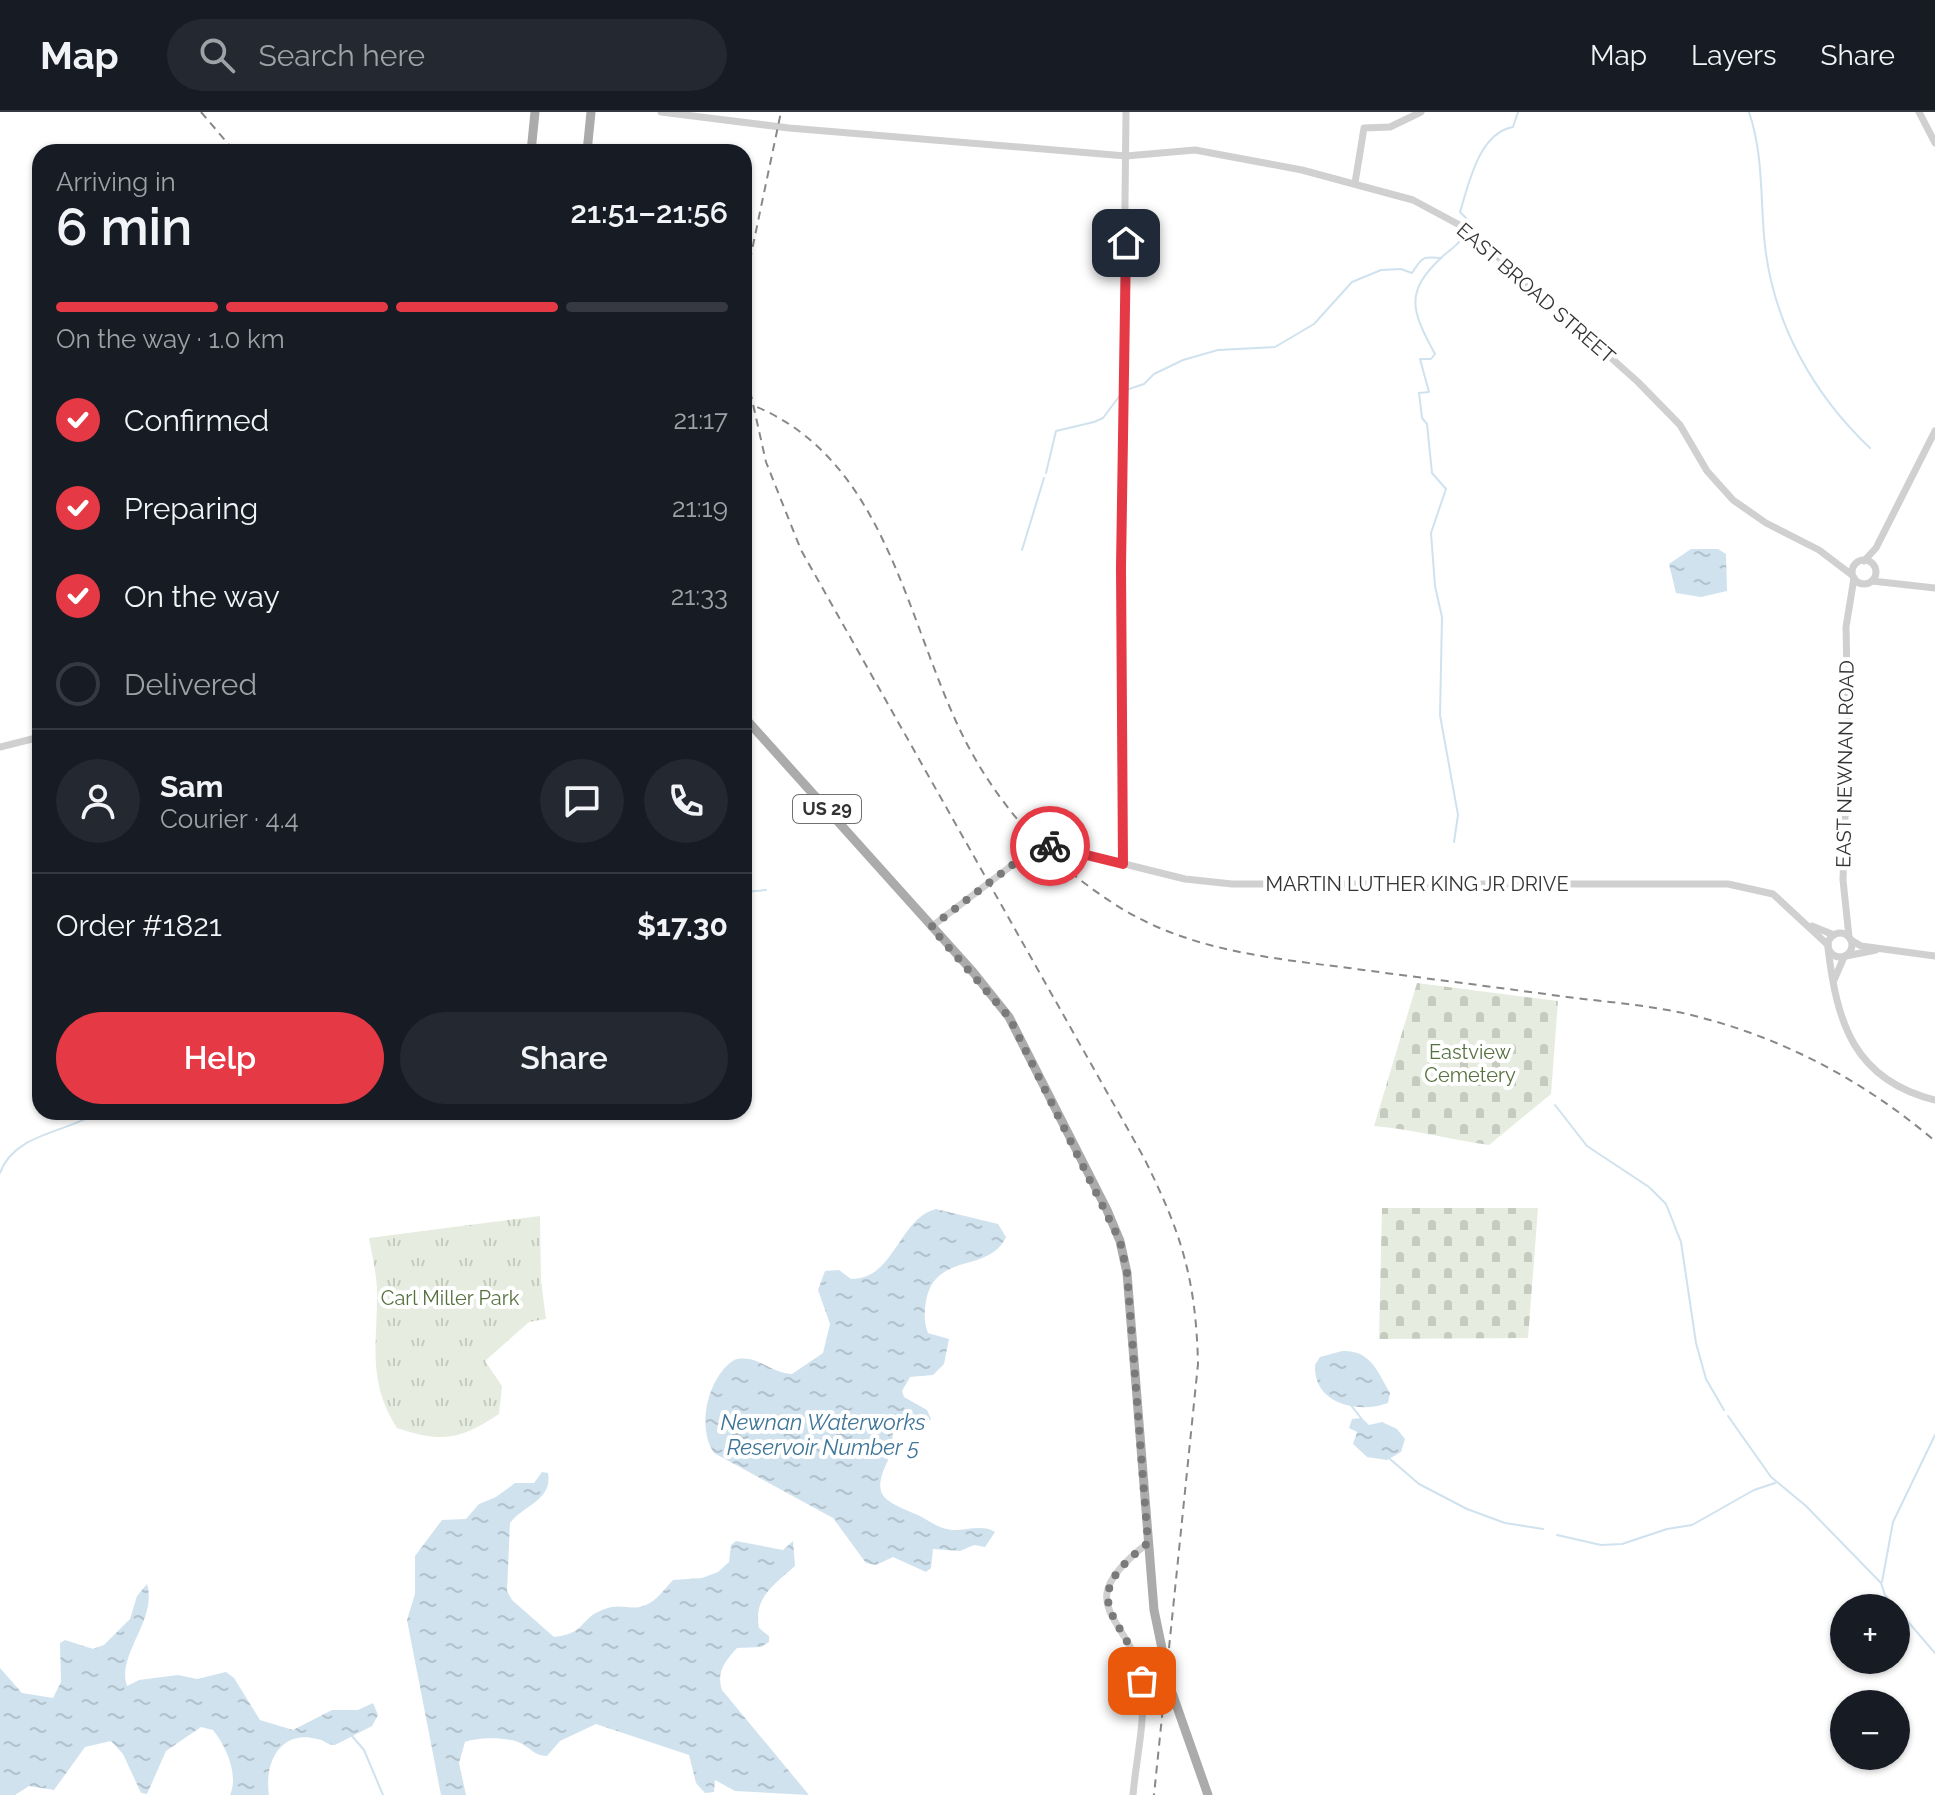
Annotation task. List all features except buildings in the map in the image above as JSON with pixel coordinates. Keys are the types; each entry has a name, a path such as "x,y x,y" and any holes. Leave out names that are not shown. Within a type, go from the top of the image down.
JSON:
{"main road":[{"path":"532,144 535,112"},
{"path":"588,144 591,112"},
{"name":"US 29","path":"752,726 1009,1017 1120,1241 1127,1273 1148,1543 1161,1651 1173,1698 1208,1795"}],"street":[{"name":"EAST BROAD STREET","path":"661,112 789,128 1126,156 1195,150 1355,183 1413,200 1467,229 1674,417 1707,471 1733,500 1766,523 1819,550 1867,583"},
{"path":"1123,864 1121,567 1126,112"},
{"path":"1355,183 1364,128 1390,127 1421,112"},
{"path":"1919,112 1935,143"},
{"path":"1853,576 1867,564 1935,431"},
{"name":"EAST BROAD STREET","path":"1819,550 1867,564 1909,585"},
{"path":"1867,564 1867,583 1935,588"},
{"name":"EAST NEWNAN ROAD","path":"1850,939 1844,914 1848,615 1853,576"},
{"name":"EAST NEWNAN ROAD","path":"1848,615 1859,588 1867,583"},
{"path":"0,747 32,739"},
{"name":"MARTIN LUTHER KING JR DRIVE","path":"931,927 1032,850 1057,846 1185,879 1232,884 1728,884 1773,894 1828,946"},
{"name":"EAST NEWNAN ROAD","path":"1836,934 1844,914"},
{"name":"MARTIN LUTHER KING JR DRIVE","path":"1797,915 1816,929 1836,934"},
{"path":"1935,956 1878,949 1836,934 1828,946 1842,1025 1861,1056 1891,1082 1935,1100"},
{"path":"1833,982 1852,948 1850,939"},
{"path":"1828,946 1836,957 1878,949"},
{"path":"1133,1795 1142,1681 1133,1654 1111,1619 1108,1599 1120,1567 1148,1543"}],"green space":[{"name":"Eastview Cemetery","path":"1417,983 1558,1001 1551,1094 1489,1145 1374,1126"},
{"path":"1382,1208 1538,1208 1528,1338 1379,1339"},
{"name":"Carl Miller Park","path":"540,1216 541,1281 546,1319 529,1322 485,1361 502,1386 499,1414 473,1429 450,1436 426,1436 397,1428 387,1410 377,1376 377,1288 369,1238"}],"water":[{"path":"1691,549 1718,549 1726,554 1727,591 1701,597 1676,593 1669,564"},
{"name":"Newnan Waterworks Reservoir Number 5","path":"936,1209 998,1224 1006,1237 988,1256 951,1269 931,1285 925,1322 928,1333 949,1339 944,1364 933,1375 910,1377 902,1391 904,1397 927,1410 931,1419 927,1423 904,1423 894,1427 891,1454 881,1481 883,1496 942,1528 985,1528 995,1532 985,1547 974,1545 960,1551 933,1549 931,1568 926,1572 893,1557 876,1565 866,1563 833,1518 714,1453 706,1430 706,1417 717,1378 734,1360 750,1359 792,1374 823,1353 830,1324 818,1290 825,1271 839,1270 851,1279 865,1277 887,1260 913,1224"},
{"path":"1342,1351 1360,1354 1372,1363 1390,1393 1388,1403 1351,1406 1329,1397 1321,1389 1315,1365 1320,1357"},
{"path":"1362,1418 1369,1425 1382,1422 1397,1429 1405,1439 1401,1452 1387,1460 1367,1457 1353,1444 1357,1432 1349,1428 1352,1419"},
{"path":"542,1472 548,1473 546,1490 510,1523 507,1591 512,1600 554,1637 572,1632 605,1609 618,1606 635,1608 648,1604 673,1580 702,1578 718,1572 729,1562 731,1545 736,1541 783,1550 793,1541 795,1566 767,1592 759,1608 759,1628 769,1636 769,1642 761,1647 737,1648 723,1667 720,1684 809,1795 735,1791 715,1780 714,1792 705,1793 696,1783 689,1755 596,1724 560,1741 547,1756 506,1739 484,1738 465,1742 459,1763 466,1795 441,1795 407,1620 415,1594 415,1556 442,1520 466,1519 479,1504 496,1497 515,1483 534,1483"},
{"path":"147,1584 147,1610 127,1662 127,1686 139,1680 178,1675 197,1679 226,1672 234,1678 260,1720 293,1730 332,1710 358,1710 373,1703 378,1715 372,1726 335,1745 304,1737 284,1744 272,1761 269,1795 230,1795 233,1779 226,1752 213,1730 201,1727 166,1751 147,1794 141,1793 123,1754 111,1741 85,1747 54,1790 29,1786 15,1795 0,1795 0,1668 22,1693 53,1698 61,1682 60,1643 65,1640 93,1649 104,1645 130,1619 137,1596"}],"waterway":[{"path":"1468,225 1470,222 1460,212 1477,161 1492,139 1501,131 1513,127 1518,112"},
{"path":"1749,112 1759,162 1765,246 1777,303 1787,330 1814,381 1849,427 1870,448"},
{"path":"1454,842 1458,815 1440,715 1442,617 1435,586 1431,533 1446,489 1432,473 1427,424 1422,418 1419,393 1429,392 1420,359 1431,359 1435,354 1421,325 1415,302 1422,280 1464,234"},
{"path":"1126,390 1144,384 1154,374 1183,360 1218,350 1275,347 1314,324 1352,282 1381,270 1401,269 1412,273 1423,259 1441,258"},
{"path":"1046,473 1056,431 1103,418 1121,394"},
{"path":"1022,550 1044,478"},
{"path":"752,891 766,890"},
{"path":"1555,1105 1587,1146 1649,1187 1666,1204 1681,1242 1696,1343 1706,1379 1724,1410"},
{"path":"0,1173 7,1160 29,1142 82,1120"},
{"path":"1350,1404 1361,1418"},
{"path":"1728,1416 1771,1477 1806,1506 1881,1583 1885,1595 1935,1653"},
{"path":"1882,1582 1893,1522 1935,1435"},
{"path":"1390,1459 1419,1484 1467,1509 1505,1523 1543,1529"},
{"path":"1557,1535 1601,1545 1622,1544 1667,1529 1692,1525 1754,1490 1775,1483"},
{"path":"352,1736 364,1750 383,1795"}],"railway":[{"path":"201,112 228,144"},
{"path":"752,250 781,112"},
{"path":"752,400 766,462 801,550 1143,1156 1167,1208 1184,1256 1194,1306 1198,1364 1154,1795"},
{"path":"752,406 793,427 831,460 862,502 887,548 946,699 982,770 1032,836 1071,873 1116,905 1143,920 1199,942 1259,956 1675,1011 1710,1020 1771,1041 1829,1068 1884,1102 1935,1141"}],"way so far":[{"path":"1050,846 1032,850 931,927 1009,1017 1070,1134 1120,1241 1127,1273 1148,1543 1116,1572 1109,1588 1108,1609 1136,1660 1142,1681"}],"route":[{"path":"1050,846 1123,864 1121,567 1126,243"}]}
